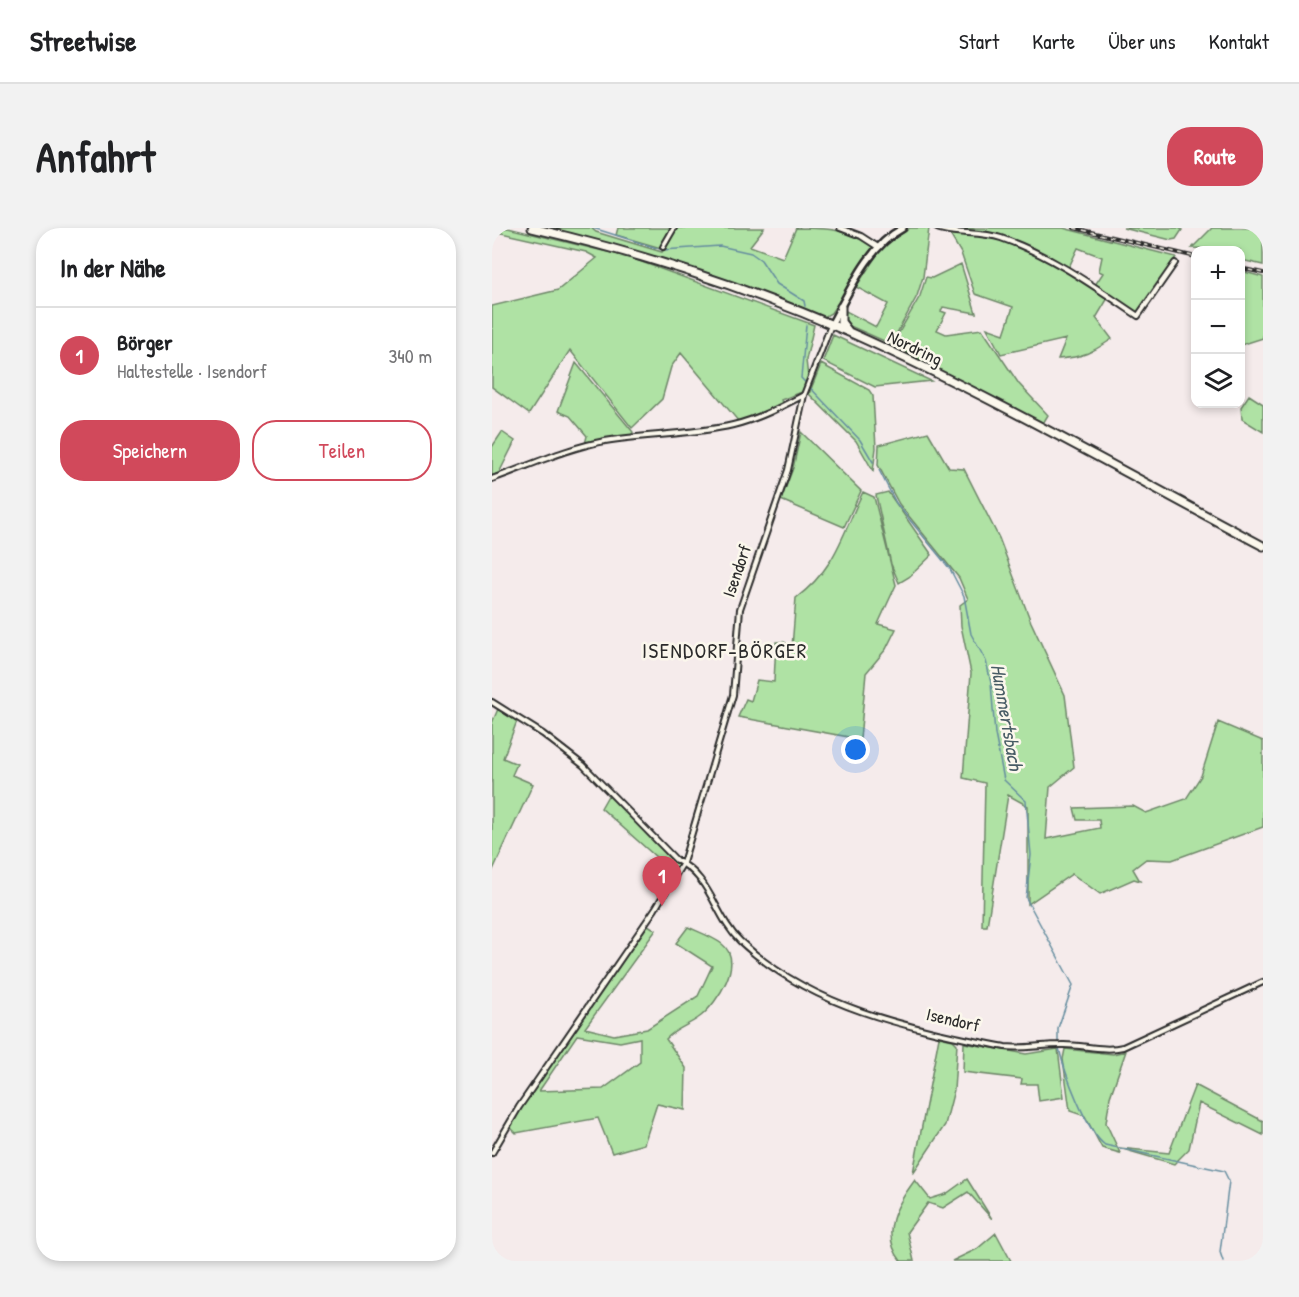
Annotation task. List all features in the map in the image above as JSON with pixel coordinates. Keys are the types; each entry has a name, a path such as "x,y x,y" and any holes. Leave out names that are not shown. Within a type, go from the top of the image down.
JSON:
{"main road":[{"name":"Nordring","path":"532,228 618,250 690,273 852,334 1043,429 1263,546"},
{"path":"841,307 841,322 852,334"}],"street":[{"path":"663,247 674,228"},
{"path":"840,228 878,247"},
{"name":"Isendorf","path":"492,1153 507,1125 655,909 683,863 733,695 740,609 756,569 788,470 805,393 831,325 841,307 878,247 903,228"},
{"path":"937,228 986,233 1026,248 1083,280 1138,316 1175,262"},
{"path":"492,479 579,447 605,441 681,434 733,425 765,415 805,393"},
{"name":"Isendorf","path":"492,702 543,734 583,765 676,860 683,863 707,887 737,938 753,952 795,981 836,1002 899,1024 1005,1047 1021,1049 1062,1044 1106,1049 1123,1047 1263,982"}],"green space":[{"path":"492,228 508,228 628,257 814,325 806,360 808,377 802,392 781,400 782,403 766,413 739,422 681,353 671,367 662,399 632,428 570,350 529,414 492,387 492,306 558,290 597,258 586,252 492,231"},
{"path":"547,228 591,228 596,232 662,252 676,228 764,228 750,246 783,258 796,228 818,228 846,233 875,247 831,313 824,317 761,293"},
{"path":"618,228 673,228 661,248 616,235"},
{"path":"910,228 929,228 923,277 917,296 891,344 850,326 844,318 846,311 876,327 888,304 856,287 882,247"},
{"path":"943,228 1063,228 1176,257 1138,314 1095,285 1103,273 1099,271 1102,257 1078,248 1068,269 1027,246 986,231"},
{"path":"1123,228 1179,228 1182,230 1176,239 1171,240"},
{"path":"1212,228 1263,228 1263,265 1245,261 1245,246 1194,246"},
{"path":"966,232 1004,241 1040,257 1108,298 1096,318 1112,339 1087,354 1067,358 1058,359 1066,339 1001,354 987,328 1004,334 1013,307 975,294 961,253 949,233"},
{"path":"961,264 976,313 943,307 941,311 946,313 937,330 946,334 982,329 1019,384 1048,415 1042,425 892,345 920,296 926,277 932,278"},
{"path":"1245,272 1263,277 1263,338 1245,344"},
{"path":"833,335 931,381 875,387 823,361"},
{"path":"576,363 633,432 631,436 585,444 587,436 570,416 558,411"},
{"path":"821,364 869,390 873,396 876,448 873,471 856,441 809,394"},
{"path":"1249,395 1263,404 1263,432 1242,419 1241,408 1245,408 1245,401"},
{"path":"502,432 515,441 499,473 492,476 492,447"},
{"path":"801,432 861,491 844,527 781,500 793,468"},
{"path":"928,432 949,468 964,469 999,538 1031,622 1065,695 1074,767 1050,787 1046,839 1100,828 1099,820 1077,820 1074,808 1133,806 1146,813 1186,799 1201,776 1218,722 1263,741 1263,827 1172,860 1146,859 1133,869 1140,881 1134,879 1100,894 1072,874 1028,904 1028,806 1008,795 987,926 982,926 985,783 963,778 971,673 961,626 960,605 968,599 959,578 899,504 878,465 879,445"},
{"path":"863,492 874,497 896,585 878,624 896,629 886,649 866,673 860,739 738,717 746,699 751,701 757,680 774,682 776,642 784,642 792,647 796,598 810,587 829,563"},
{"path":"888,492 932,555 909,577 899,583 891,564 876,495"},
{"path":"498,709 517,721 503,758 517,764 512,775 533,784 492,872 492,723"},
{"path":"609,794 679,866 674,873 601,808"},
{"path":"648,925 656,930 585,1028 614,1035 647,1029 698,996 712,966 676,943 688,927 722,944 731,961 730,971 721,992 701,1016 666,1039 686,1068 685,1110 657,1104 644,1144 612,1153 598,1118 516,1133 508,1125","holes":["577,1035 620,1042 640,1038 640,1062 603,1089 539,1091"]},
{"path":"939,1037 953,1040 957,1044 954,1090 945,1125 913,1173"},
{"path":"964,1043 1026,1054 1058,1049 1064,1097 1039,1101 1037,1084 1021,1084 1022,1079 963,1072"},
{"path":"1065,1049 1113,1054 1126,1051 1110,1097 1106,1123 1120,1153 1102,1148 1085,1116 1070,1111 1063,1059"},
{"path":"1195,1085 1263,1121 1263,1135 1199,1103 1189,1149 1174,1164 1119,1148 1169,1153"},
{"path":"967,1179 992,1219 968,1192 943,1208 928,1203 907,1232 914,1261 901,1261 891,1240 891,1229 897,1209 915,1180 930,1199 946,1194"},
{"path":"996,1233 1011,1261 952,1261 977,1249"}],"waterway":[{"name":"Hummertsbach","path":"593,228 663,250 720,246 751,253 761,260 777,284 804,301 805,306"},
{"name":"Hummertsbach","path":"806,325 801,378 860,440 873,462"},
{"name":"Hummertsbach","path":"879,470 896,503 950,569 964,596 971,634 986,661 991,683 995,734 1004,780 1026,801 1031,855 1026,898 1073,985 1058,1028 1058,1043"},
{"name":"Hummertsbach","path":"1059,1048 1083,1114 1090,1127 1105,1145 1224,1171 1229,1181 1220,1252 1223,1261"}],"railway":[{"path":"1074,228 1191,256"},
{"path":"1245,269 1263,273"}],"place":[{"name":"Börger","path":"662,906"}],"district":[{"name":"ISENDORF-BÖRGER","path":"725,651"}]}
